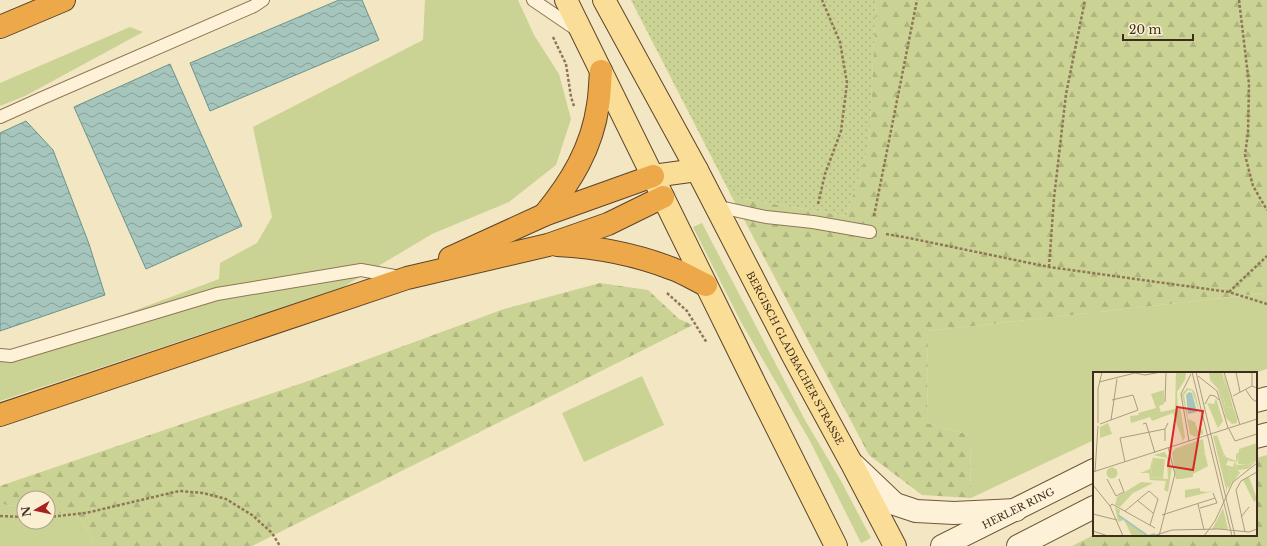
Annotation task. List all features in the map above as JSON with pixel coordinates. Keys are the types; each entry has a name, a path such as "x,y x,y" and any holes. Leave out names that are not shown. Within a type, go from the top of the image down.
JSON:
{"highway":[{"path":"0,27 64,0"},
{"path":"544,215 562,192 578,167 589,140 598,106 601,71"},
{"path":"407,278 544,215 653,176"},
{"path":"0,415 407,278 548,245 608,224 663,197"},
{"path":"548,245 579,246 602,249 639,257 674,269 706,285"}],"main road":[{"path":"566,0 836,546"},
{"name":"BERGISCH GLADBACHER STRASSE","path":"604,0 697,170 792,354 895,546"},
{"path":"653,176 697,170"},
{"path":"663,197 697,170"},
{"path":"1257,401 1267,398"},
{"path":"1257,437 1267,434"},
{"path":"852,464 895,504 916,511 954,513 1016,510"},
{"name":"HERLER RING","path":"942,546 1093,471"},
{"path":"1018,546 1093,508"}],"lane":[{"path":"0,117 254,6 263,0"},
{"path":"533,0 583,34"},
{"path":"715,206 766,217 813,222 870,232"},
{"path":"0,355 11,356 217,294 361,270 407,278"}],"path":[{"path":"813,222 825,174 841,131 847,83 840,42 822,0"},
{"path":"916,0 870,232 909,238 1049,267 1229,292 1267,304"},
{"path":"1049,267 1054,198 1066,94 1085,0"},
{"path":"1240,1 1249,84 1248,133 1245,155 1253,186 1267,210"},
{"path":"1229,292 1267,256"},
{"path":"663,290 687,311 710,348"},
{"path":"56,516 86,513 178,491 203,493 226,499 252,516 272,533 280,546"},
{"path":"0,516 16,517"}],"green space":[{"path":"425,0 518,0 534,35 559,74 571,119 556,165 509,202 432,234 343,287 0,401 0,361 219,279 220,263 257,243 272,217 253,127 423,40"},
{"path":"631,0 876,0 869,146 846,216 732,197"},
{"path":"876,0 1267,0 1267,293 928,331 927,423 970,435 971,498 922,495 869,455 732,197 846,216 869,146"},
{"path":"130,27 143,32 25,96 0,106 0,83"},
{"path":"702,223 805,420 841,481 871,538 861,543 810,441 741,322 693,227"},
{"path":"600,283 648,290 679,319 693,325 252,546 96,546 80,517 56,512 56,490 16,490 16,506 0,504 0,486 314,379 504,309"},
{"path":"1267,293 1267,369 1256,372 1093,372 1093,440 971,498 970,435 927,423 928,331"},
{"path":"642,376 664,425 584,462 562,413"},
{"path":"1267,455 1267,546 1072,546 1093,536 1257,536 1257,458"},
{"path":"0,504 16,506 16,530 56,530 56,512 80,517 96,546 0,546"}],"water":[{"path":"339,0 362,0 379,40 210,111 190,63"},
{"path":"170,64 242,226 146,269 74,107"},
{"path":"26,121 53,150 89,244 105,295 0,331 0,133"}]}
